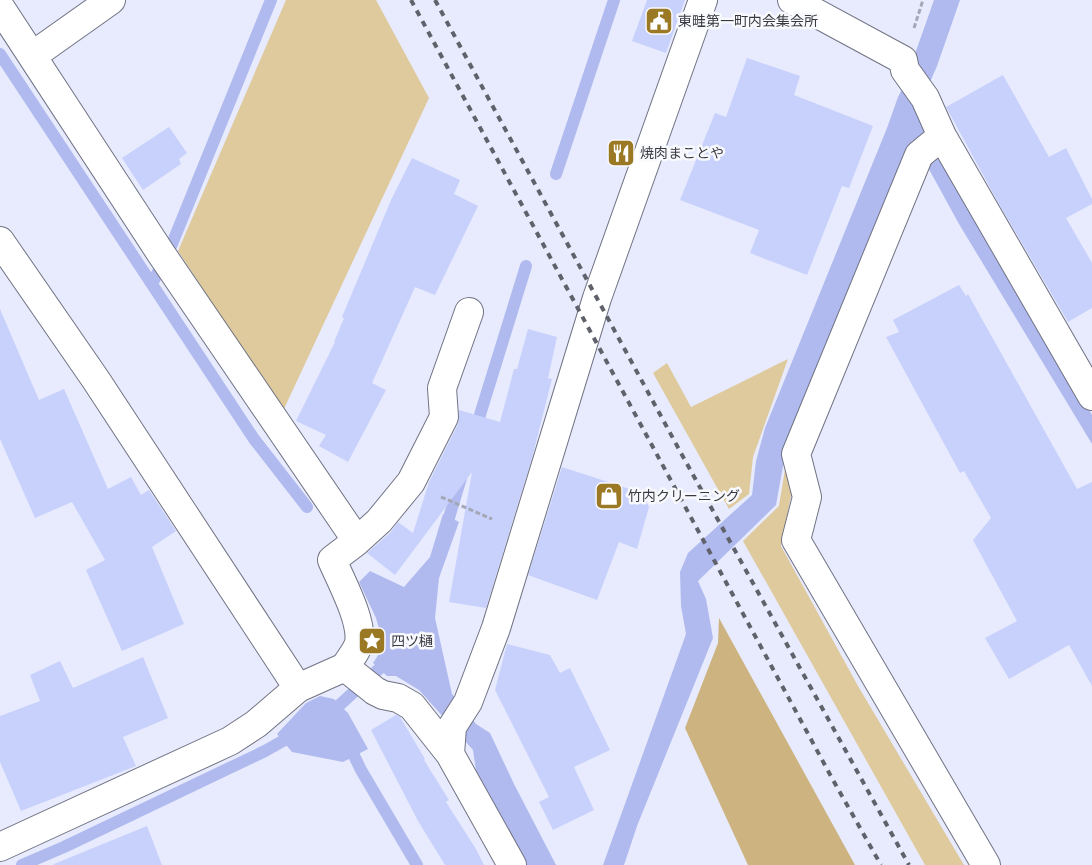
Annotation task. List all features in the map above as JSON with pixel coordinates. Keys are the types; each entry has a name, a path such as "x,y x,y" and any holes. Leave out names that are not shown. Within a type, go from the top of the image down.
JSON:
{"street":[{"path":"32,56 111,0"},
{"path":"451,740 468,702 496,628 597,298 703,0"},
{"path":"792,0 903,60 905,70 925,98 933,143 1092,396"},
{"path":"0,7 166,261 357,541"},
{"path":"933,143 796,454 807,497 796,540 986,865"},
{"path":"0,240 96,380 298,688"},
{"path":"358,678 360,631 350,601 332,560 379,521 411,482 444,417 442,388 469,312"},
{"path":"0,846 230,740 256,724 298,688 358,678 383,695 398,698 412,706 451,740 512,865"}],"path":[{"path":"438,496 460,507"}],"shaded area":[{"path":"286,0 376,0 429,98 283,411 178,251"},
{"path":"788,359 753,457 749,494 729,509 653,373 667,363 691,407"},
{"path":"787,457 793,486 781,546 858,686 964,865 925,865 743,541 779,506"},
{"path":"719,618 855,865 748,865 685,728 718,643"}],"water":[{"path":"934,0 960,0 937,66 920,105 1092,415 1092,444 959,224 913,140 847,293 787,444 776,505 698,581 706,599 713,638 637,826 624,865 603,865 686,634 681,606 680,572 688,553 752,495 756,461 765,428 898,97 916,62 916,51"},
{"path":"443,514 459,522 439,578 435,618 452,694 476,724 490,733 556,865 525,865 477,777 473,750 419,690 396,676 387,676 373,663 384,646 376,618 359,582 370,571 404,587 430,557"},
{"path":"320,696 334,699 348,713 368,749 343,762 292,752 277,734 306,703"}],"building":[{"name":"東畦第一町内会集会所","path":"647,0 685,0 666,53 632,41"},
{"path":"747,58 800,76 794,95 873,126 849,188 842,186 807,275 750,253 759,230 680,200 715,113 726,117"},
{"path":"1003,75 1049,157 1066,148 1092,199 1092,204 1066,218 1092,263 1092,308 1068,322 999,204 946,107"},
{"path":"169,127 187,153 179,159 181,164 143,190 122,158"},
{"path":"412,158 460,180 454,194 478,206 435,295 415,287 372,383 386,390 348,462 319,446 326,435 296,421 335,342 344,318 342,317 391,200"},
{"path":"959,285 966,296 968,294 1077,489 1092,482 1092,686 1069,645 1009,679 985,638 1017,621 973,540 991,518 964,471 960,473 886,337 899,332 893,320"},
{"path":"0,309 39,400 64,389 108,489 131,477 141,495 149,490 176,531 152,547 184,624 122,651 86,570 105,560 72,502 35,518 0,439"},
{"path":"528,329 557,337 548,378 552,379 532,458 486,608 449,602 472,472 395,575 367,553 390,533 398,522 413,533 429,482 458,424 459,410 500,422 514,369 517,369"},
{"path":"562,467 642,493 649,507 637,549 619,542 597,600 528,575"},
{"path":"507,644 550,655 560,673 570,668 610,750 574,767 594,810 553,830 539,802 549,797 495,690"},
{"path":"143,657 168,718 123,737 136,766 21,811 0,762 0,716 40,701 30,675 60,661 73,688"},
{"path":"396,715 400,717 425,759 449,800 446,802 484,865 445,865 418,821 371,730"},
{"path":"147,826 162,865 54,865 54,864"}],"waterway":[{"path":"152,284 172,244 271,0"},
{"path":"556,174 614,0"},
{"path":"0,54 254,439 307,507"},
{"path":"475,431 526,266"},
{"path":"445,531 461,478"},
{"path":"327,715 390,659"},
{"path":"22,865 64,847 265,751 297,733"},
{"path":"347,741 361,770 417,865"}],"railway":[{"path":"411,0 833,780 881,865"},
{"path":"435,0 681,453 909,865"}],"place":[{"name":"東畦第一町内会集会所","path":"659,21"},
{"name":"焼肉まことや","path":"621,153"},
{"name":"竹内クリーニング","path":"609,496"},
{"name":"四ツ樋","path":"372,641"}]}
